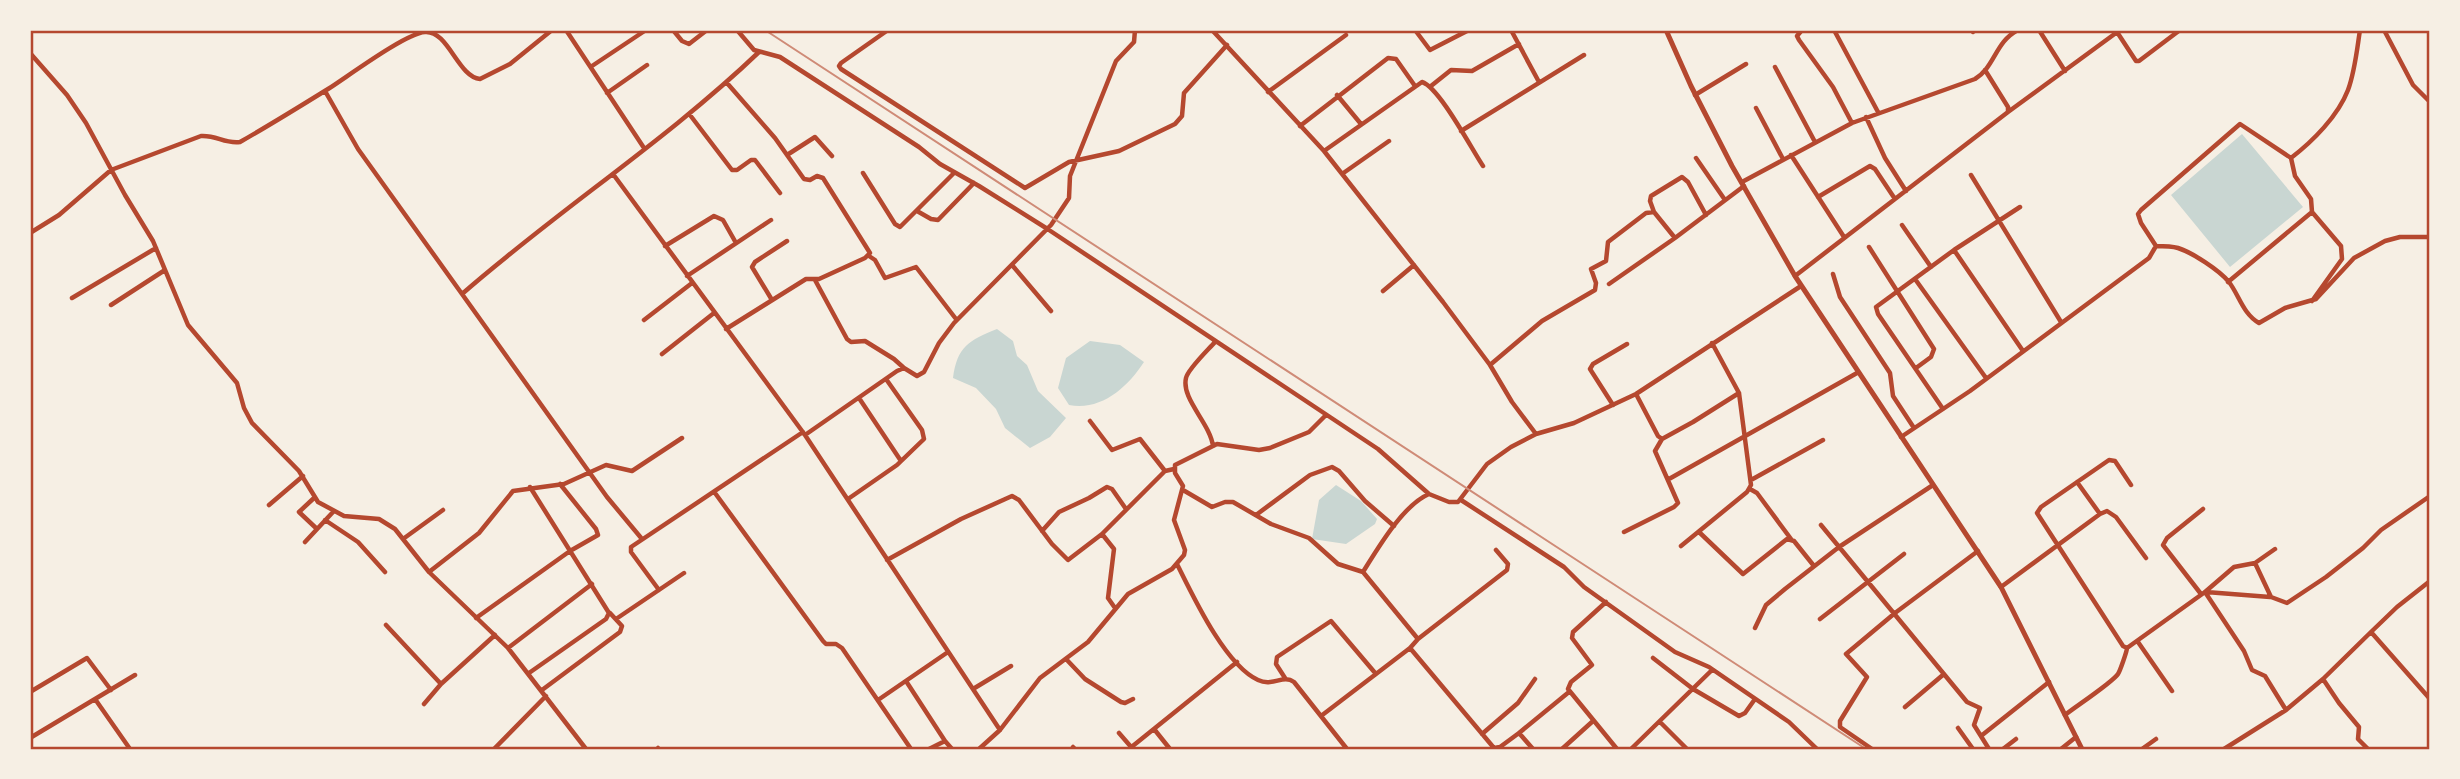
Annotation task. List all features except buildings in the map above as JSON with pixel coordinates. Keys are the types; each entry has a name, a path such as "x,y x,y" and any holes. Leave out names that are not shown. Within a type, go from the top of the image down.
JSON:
{"street":[{"path":"30,233 59,215 111,170 201,136 213,135 228,144 240,142 385,51 425,32 441,39 469,75 480,79 510,64 552,30"},
{"path":"566,30 645,148"},
{"path":"592,66 646,30"},
{"path":"673,30 682,41 689,44 707,30"},
{"path":"737,30 751,48 780,57 919,147 940,164 1046,228 1384,453 1429,494 1453,503 1461,500 1487,464 1536,434 1573,423 1636,394 1801,286"},
{"path":"888,30 841,63 841,69 1021,187 1028,188 1065,164 1119,151 1175,124 1182,116 1184,93 1227,45"},
{"path":"815,280 847,339 851,342 865,341 917,376 924,372 939,343 956,319 1051,225 1069,198 1071,194 1068,181 1076,160 1116,61 1134,42 1135,30"},
{"path":"1212,30 1324,151 1490,365 1512,402 1536,434"},
{"path":"1415,30 1430,50 1469,30"},
{"path":"1511,30 1539,82"},
{"path":"1665,30 1695,95 1801,286 2001,587 2082,749"},
{"path":"1802,30 1797,36 1799,40 1833,88 1852,123"},
{"path":"1834,30 1878,112"},
{"path":"2003,30 2007,36"},
{"path":"1609,284 1706,215 1743,184 1783,159 1878,112 1975,79 1985,70 2007,36 2018,30"},
{"path":"2039,30 2065,71"},
{"path":"1795,275 2118,31 2136,61 2139,61 2180,30"},
{"path":"2291,158 2306,146 2332,116 2347,91 2360,30"},
{"path":"2384,30 2413,85 2430,102"},
{"path":"1268,92 1346,34"},
{"path":"1431,86 1451,70 1472,71 1519,44"},
{"path":"462,294 515,247 690,115 759,52"},
{"path":"30,53 72,101 156,248 188,325 237,383 248,417 303,476 314,498 333,512 344,516 387,522 429,572 508,648 586,749"},
{"path":"1461,131 1584,55"},
{"path":"1300,126 1337,95 1392,57 1415,86"},
{"path":"1695,95 1746,64"},
{"path":"607,93 647,65"},
{"path":"1775,67 1815,142"},
{"path":"1985,70 2008,107 2008,112"},
{"path":"1324,151 1422,82 1431,86 1483,166"},
{"path":"727,83 788,155 804,179 810,180 817,176 823,178 885,278 916,267 956,319"},
{"path":"325,91 358,149 607,497 642,540"},
{"path":"1337,95 1361,124"},
{"path":"1756,108 1783,159"},
{"path":"690,115 732,170 755,160 780,193"},
{"path":"1866,117 1885,158 1906,191"},
{"path":"2156,246 2138,214 2241,124 2291,158 2295,176 2311,198 2312,212 2341,246 2342,259 2312,301"},
{"path":"788,155 815,137 832,156"},
{"path":"1342,174 1389,141"},
{"path":"1791,155 1844,237"},
{"path":"1696,158 1725,200"},
{"path":"1818,197 1870,166 1875,169 1895,199"},
{"path":"863,173 898,227 954,173"},
{"path":"613,174 804,434 1000,730"},
{"path":"1971,175 2062,323"},
{"path":"1675,237 1654,212 1651,197 1682,177 1688,182 1706,215"},
{"path":"917,211 938,220 974,183"},
{"path":"1943,409 1875,307 2020,206"},
{"path":"1490,365 1542,321 1595,290 1596,283 1591,270 1606,261 1608,242 1646,213 1654,212"},
{"path":"2228,282 2312,212"},
{"path":"665,246 714,216 723,220 736,243"},
{"path":"687,276 771,220"},
{"path":"1902,225 1931,267"},
{"path":"2156,246 2176,247 2197,257 2228,282 2237,298 2259,323 2285,308 2312,301 2330,286 2354,258 2385,241 2400,237 2430,237"},
{"path":"772,300 752,267 755,262 787,241"},
{"path":"1901,437 2087,306 2149,258 2156,246"},
{"path":"1869,247 1934,349 1931,357 1915,369"},
{"path":"72,298 156,248"},
{"path":"1954,250 2023,351"},
{"path":"726,329 806,279 815,280 869,256"},
{"path":"1012,265 1051,311"},
{"path":"1383,291 1414,265"},
{"path":"111,305 165,270"},
{"path":"1833,274 1840,297 1890,373 1893,396 1914,428"},
{"path":"1914,279 1986,378"},
{"path":"644,320 692,283"},
{"path":"662,354 713,313"},
{"path":"1213,446 1210,431 1188,395 1186,381 1188,374 1215,342"},
{"path":"1681,546 1750,489 1739,393 1712,343"},
{"path":"1613,405 1590,369 1593,364 1627,344"},
{"path":"659,590 630,549 904,368"},
{"path":"1669,479 1857,373"},
{"path":"848,499 901,461 921,442 924,435 886,379"},
{"path":"1624,532 1676,505 1678,499 1655,451 1662,439 1739,393"},
{"path":"1636,394 1662,439"},
{"path":"859,398 901,461"},
{"path":"1174,469 1177,463 1221,444 1259,450 1270,449 1309,432 1326,415"},
{"path":"1090,421 1112,450 1140,439 1165,471"},
{"path":"429,572 484,528 509,495 518,489 560,484 606,465 632,471 682,438"},
{"path":"1751,480 1823,440"},
{"path":"2127,648 2123,646 2037,513 2077,482 2112,460 2131,485"},
{"path":"1256,515 1310,475 1332,467 1394,526"},
{"path":"887,560 961,519 1012,496 1068,560 1102,534 1165,471 1174,469"},
{"path":"979,749 1000,730 1034,684 1088,642 1128,594 1169,571 1184,555 1185,550 1174,520 1183,491 1182,482 1174,469"},
{"path":"269,505 303,476"},
{"path":"2077,482 2100,514"},
{"path":"476,618 570,551 596,538 598,532 560,484"},
{"path":"1755,628 1766,605 1814,566 1933,485"},
{"path":"530,487 609,613 622,626 620,632 542,690"},
{"path":"1042,531 1059,512 1107,487 1112,489 1126,509"},
{"path":"1750,489 1757,493 1814,566"},
{"path":"1183,491 1212,508 1229,501 1271,524 1305,536 1338,564 1363,572 1418,639"},
{"path":"715,493 823,641 839,645 911,749"},
{"path":"1363,572 1394,526 1429,494"},
{"path":"2203,593 2271,597 2282,603 2290,601 2363,548 2381,530 2430,496"},
{"path":"314,498 299,512 317,529"},
{"path":"1461,500 1568,570 1584,587 1679,654 1712,670 1794,725 1816,749"},
{"path":"2203,509 2167,538 2163,545 2203,593 2244,651 2252,670 2265,676 2286,710"},
{"path":"403,539 443,510"},
{"path":"2001,587 2100,514 2108,511 2116,517 2146,558"},
{"path":"305,542 333,512"},
{"path":"325,520 358,542 385,572"},
{"path":"1821,525 1967,702 1980,708 1974,725 1989,749"},
{"path":"1699,532 1743,574 1784,541 1791,539"},
{"path":"1102,534 1114,549 1108,598 1115,608"},
{"path":"2127,648 2234,567 2255,564 2275,549"},
{"path":"1321,716 1507,570 1508,565 1496,551"},
{"path":"1872,749 1840,727 1840,722 1867,677 1846,654 1895,613 1978,551"},
{"path":"1820,619 1904,554"},
{"path":"1177,564 1217,639 1237,662 1260,681 1269,684 1285,678"},
{"path":"2255,564 2271,597"},
{"path":"616,620 684,573"},
{"path":"2224,749 2286,710 2323,679 2397,607 2430,581"},
{"path":"508,648 592,584"},
{"path":"1606,602 1573,632 1572,638 1592,665 1568,685 1569,692 1617,749"},
{"path":"529,673 606,620 609,613"},
{"path":"1347,749 1294,682 1285,678 1276,664 1277,657 1331,621 1376,674"},
{"path":"386,625 441,684"},
{"path":"2371,632 2430,699"},
{"path":"424,704 441,684 495,635"},
{"path":"2138,642 2172,691"},
{"path":"1410,648 1496,749 1569,692"},
{"path":"2065,715 2118,674 2127,648"},
{"path":"878,700 948,652"},
{"path":"1653,657 1693,689 1739,716 1745,713 1755,699"},
{"path":"30,692 87,658 111,690"},
{"path":"1066,659 1085,679 1121,702 1133,699"},
{"path":"1119,733 1131,749 1237,662"},
{"path":"973,689 1011,666"},
{"path":"1631,749 1712,670"},
{"path":"1905,707 1944,674"},
{"path":"30,738 135,675"},
{"path":"1482,734 1518,703 1535,679"},
{"path":"2323,679 2359,727 2358,739 2368,749"},
{"path":"906,681 951,749"},
{"path":"1981,736 2049,682"},
{"path":"494,749 546,696"},
{"path":"95,699 130,749"},
{"path":"1562,749 1593,721"},
{"path":"1660,722 1687,749"},
{"path":"1958,728 1973,749"},
{"path":"1154,729 1170,749"},
{"path":"1519,733 1533,749"},
{"path":"2061,749 2076,737"},
{"path":"2003,749 2016,739"},
{"path":"2142,749 2156,739"},
{"path":"929,749 945,741"}],"shaded area":[{"path":"2242,134 2303,207 2230,267 2171,195"},
{"path":"997,329 1013,341 1017,356 1027,365 1038,391 1066,418 1050,437 1030,448 1005,428 996,409 976,388 953,378 958,359 966,346"},
{"path":"1090,341 1120,345 1144,362 1130,381 1102,401 1081,406 1069,405 1058,388 1066,358"},
{"path":"1336,485 1361,501 1377,519 1375,524 1346,544 1312,539 1319,500"}],"railway":[{"path":"765,30 1866,749"}]}
